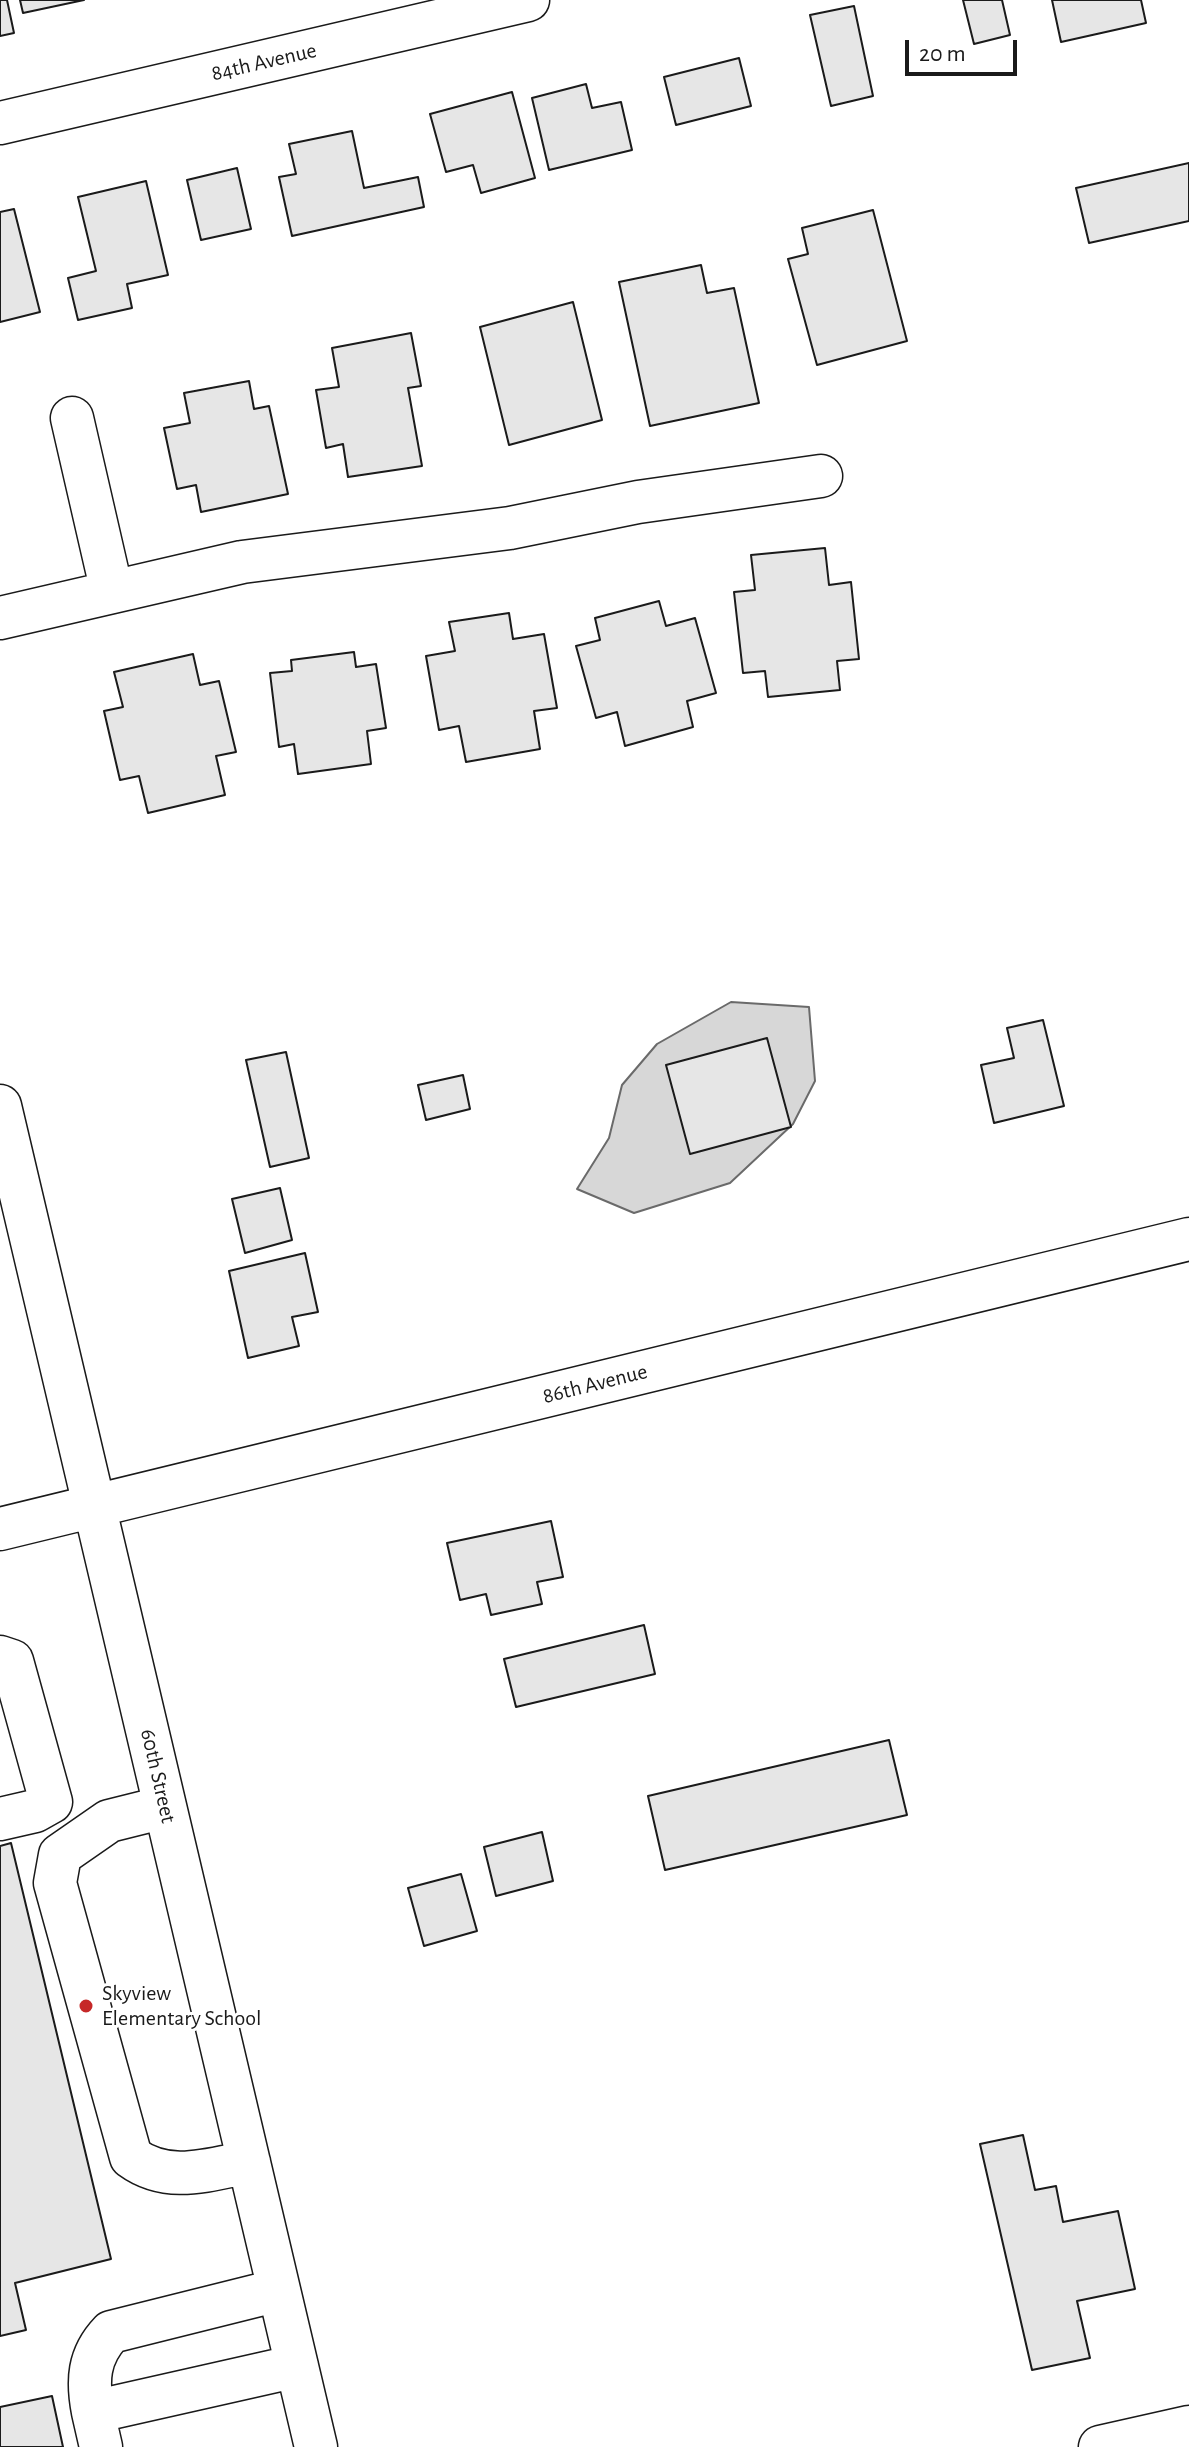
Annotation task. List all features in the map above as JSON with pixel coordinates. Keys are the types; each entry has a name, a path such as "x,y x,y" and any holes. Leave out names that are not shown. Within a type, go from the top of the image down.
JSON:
{"street":[{"name":"84th Avenue","path":"0,123 528,0"},
{"path":"72,418 112,592"},
{"path":"0,618 242,562 510,528 638,502 821,476"},
{"name":"60th Street","path":"0,1106 316,2447"},
{"name":"86th Avenue","path":"0,1529 1189,1239"},
{"path":"0,1657 12,1661 51,1802 90,1834"},
{"path":"0,1819 35,1811 51,1802"},
{"path":"165,1807 109,1821 90,1834 60,1855 55,1883 131,2157 149,2170 179,2175 249,2162"},
{"path":"279,2290 111,2332 91,2361 89,2386 97,2429 297,2366"},
{"path":"1100,2447 1189,2427"}],"shaded area":[{"path":"731,1002 809,1007 815,1081 793,1124 730,1183 634,1213 577,1189 609,1138 622,1085 657,1044"}],"building":[{"path":"0,0 7,0 14,33 0,36"},
{"path":"20,0 84,0 23,13"},
{"path":"963,0 1002,0 1010,35 974,44"},
{"path":"1052,0 1141,0 1146,23 1061,42"},
{"path":"854,6 873,96 831,106 810,15"},
{"path":"739,58 751,106 676,125 664,77"},
{"path":"586,84 592,108 621,102 632,150 549,170 532,98"},
{"path":"512,92 535,178 481,193 473,165 446,172 430,114"},
{"path":"352,131 364,188 418,177 424,207 292,236 279,177 296,174 289,144"},
{"path":"1189,163 1189,221 1089,243 1076,188"},
{"path":"237,168 251,229 201,240 187,180"},
{"path":"146,181 168,275 127,284 132,308 78,320 68,278 96,271 78,197"},
{"path":"14,209 40,312 0,322 0,212"},
{"path":"873,210 907,341 817,365 788,259 808,254 802,228"},
{"path":"701,265 707,293 734,288 759,403 650,426 619,282"},
{"path":"573,302 602,420 509,445 480,327"},
{"path":"411,333 421,386 408,388 422,466 348,477 343,444 326,448 316,390 339,387 332,348"},
{"path":"249,381 254,409 269,406 288,494 201,512 196,485 177,489 164,428 190,423 184,393"},
{"path":"825,548 829,585 851,582 859,659 837,661 840,690 768,697 765,671 743,673 734,592 755,590 751,555"},
{"path":"659,601 666,626 695,618 716,693 687,701 693,727 625,746 617,712 596,718 576,646 600,640 595,618"},
{"path":"509,613 513,639 544,634 557,708 534,711 540,749 466,762 459,726 439,730 426,656 455,651 449,622"},
{"path":"354,652 356,667 376,664 386,728 367,731 371,764 298,774 294,744 279,747 270,673 292,671 291,660"},
{"path":"193,654 200,685 219,681 236,752 216,756 225,795 148,813 139,776 120,780 104,711 123,707 114,672"},
{"path":"1043,1020 1064,1106 994,1123 981,1065 1014,1058 1007,1028"},
{"path":"767,1038 791,1127 690,1154 666,1065"},
{"path":"286,1052 309,1158 270,1167 246,1060"},
{"path":"463,1075 470,1109 426,1120 418,1085"},
{"path":"280,1188 292,1240 245,1253 232,1199"},
{"path":"305,1253 318,1312 292,1317 299,1346 248,1358 229,1271"},
{"path":"551,1521 563,1577 537,1582 542,1604 491,1615 486,1594 460,1600 447,1543"},
{"path":"644,1625 655,1674 516,1707 504,1659"},
{"path":"889,1740 907,1815 665,1870 648,1796"},
{"path":"542,1832 553,1881 496,1896 484,1847"},
{"path":"11,1843 111,2259 15,2283 26,2330 0,2336 0,1846"},
{"path":"461,1874 477,1931 424,1946 408,1888"},
{"path":"1023,2135 1035,2190 1056,2186 1063,2222 1118,2211 1135,2289 1077,2301 1090,2358 1032,2370 980,2144"},
{"path":"52,2396 63,2447 0,2447 0,2407"}],"place":[{"name":"Skyview Elementary School","path":"86,2006"}]}
